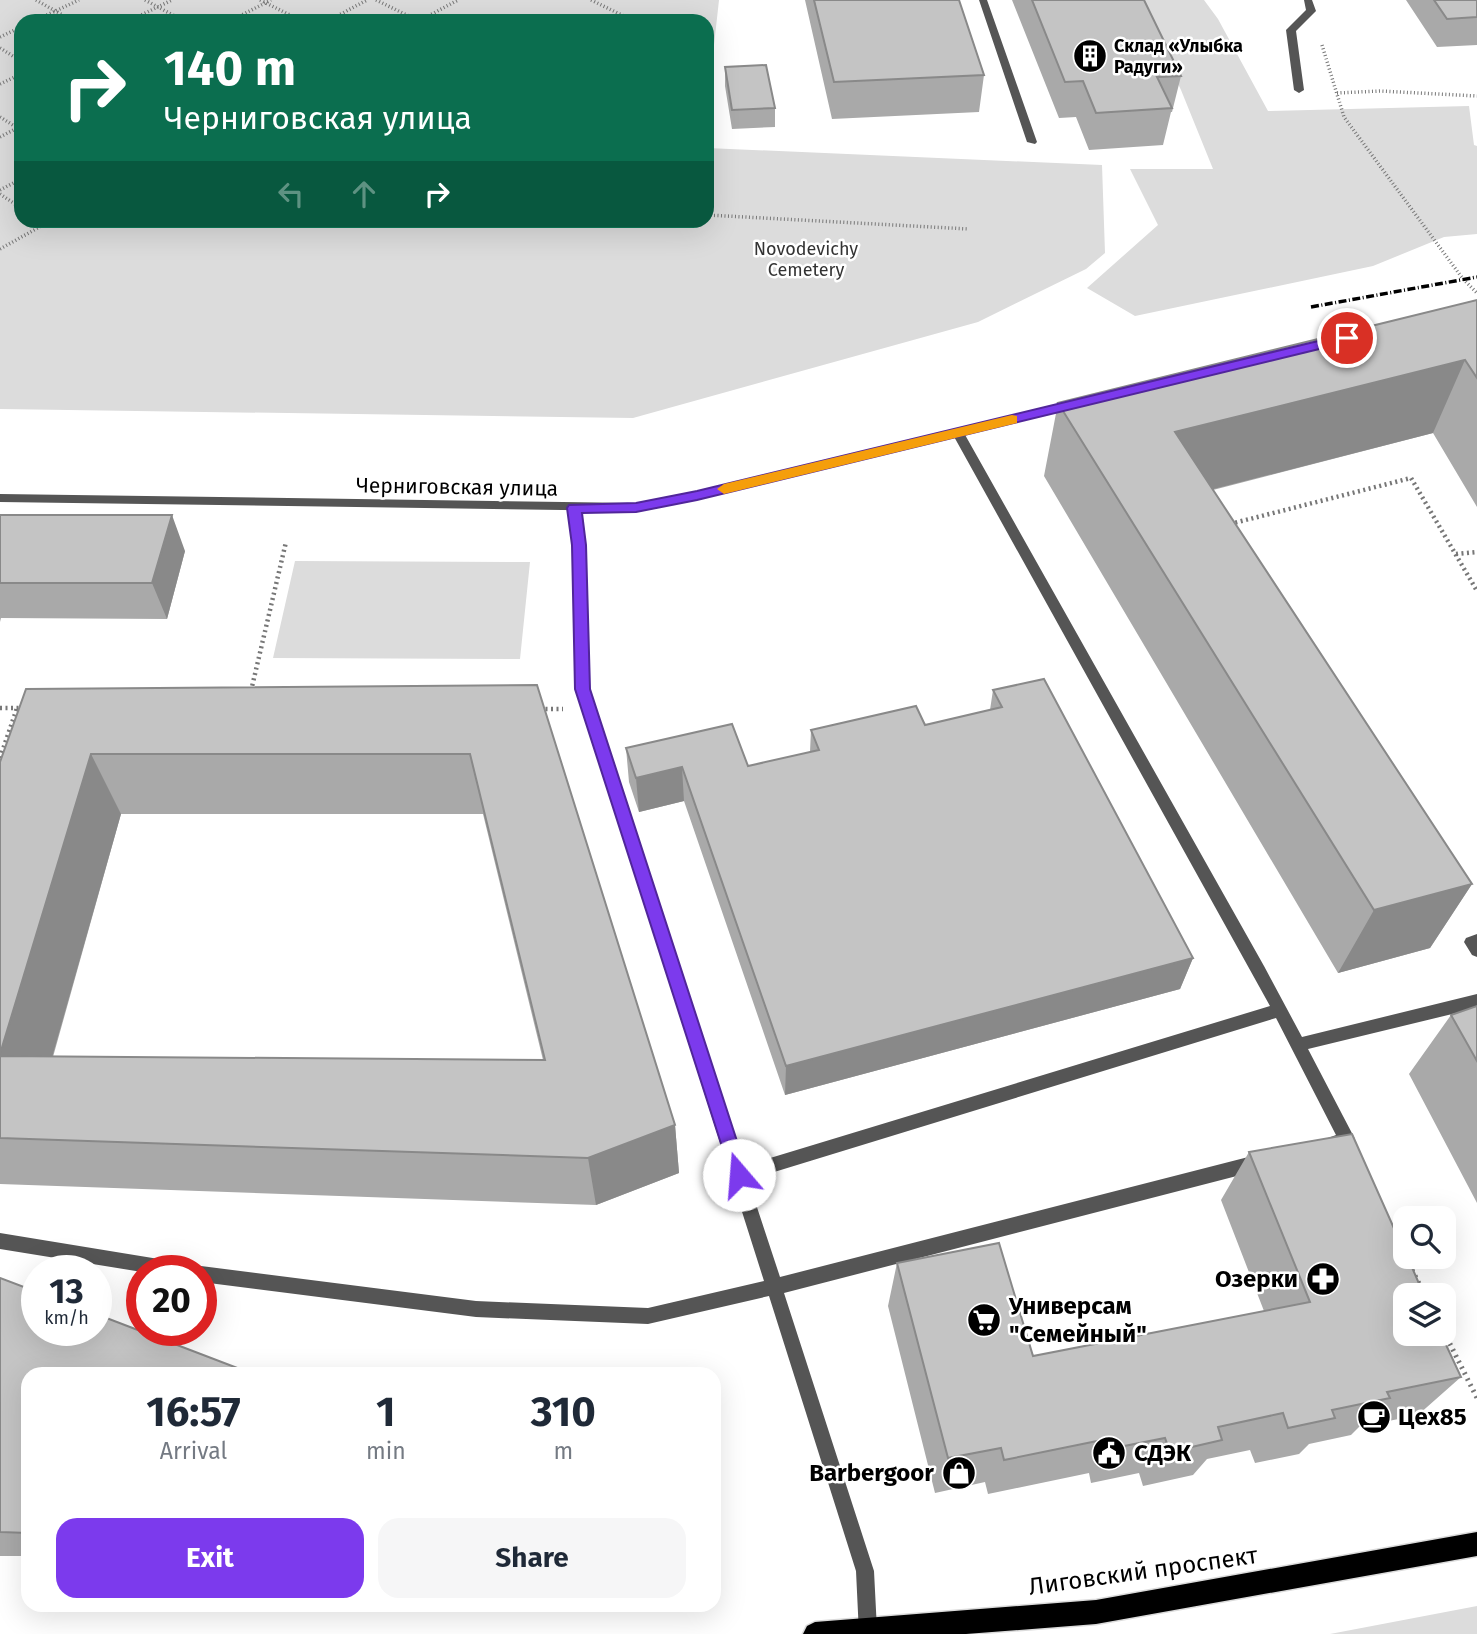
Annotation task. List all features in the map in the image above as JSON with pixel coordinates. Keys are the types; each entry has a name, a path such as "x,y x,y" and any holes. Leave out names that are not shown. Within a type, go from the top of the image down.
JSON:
{"main road":[{"name":"Лиговский проспект","path":"815,1634 1096,1612 1477,1544"}],"street":[{"path":"983,0 1032,142"},
{"path":"1298,90 1291,30 1311,11 1308,0"},
{"name":"Черниговская улица","path":"0,498 636,507 685,498 1091,400"},
{"path":"958,433 1280,1010 1346,1139 1320,1146"},
{"path":"574,508 579,545 583,689 865,1572 867,1630"},
{"path":"1477,940 1471,942 1477,951"},
{"path":"1298,1045 1477,1001"},
{"path":"739,1175 1280,1010"},
{"path":"217,1276 476,1309 648,1316 774,1287 1280,1157"},
{"path":"0,1241 126,1262"}],"path":[{"path":"36,0 61,14"},
{"path":"49,14 79,0"},
{"path":"145,0 171,14"},
{"path":"144,14 172,0"},
{"path":"260,0 288,14"},
{"path":"244,14 271,0"},
{"path":"341,14 367,0"},
{"path":"376,0 405,14"},
{"path":"432,14 458,0"},
{"path":"591,0 620,14"},
{"path":"1311,11 1344,117 1476,291"},
{"path":"1337,93 1380,91 1477,96"},
{"path":"0,192 14,203"},
{"path":"714,215 969,229"},
{"path":"0,249 38,228"},
{"path":"1225,525 1411,478 1477,591"},
{"path":"250,695 286,542"},
{"path":"1456,554 1477,552"},
{"path":"0,708 30,708"},
{"path":"0,758 17,708"},
{"path":"535,709 590,709"},
{"path":"1451,1346 1477,1398"}],"green space":[{"name":"Novodevichy Cemetery","path":"0,0 719,0 714,45 714,14 14,14 14,228 714,228 714,148 1102,165 1105,253 1086,269 978,322 633,418 0,409"},
{"path":"1138,0 1204,0 1218,19 1268,111 1469,106 1474,145 1477,146 1477,234 1444,237 1373,266 1135,316 1087,288 1158,225 1130,169 1213,169 1181,90"},
{"path":"295,561 530,562 520,659 273,658"},
{"path":"1477,1606 1477,1634 1330,1634"}],"building":[{"path":"814,0 959,0 984,75 834,82"},
{"name":"Склад «Улыбка Радуги»","path":"1032,0 1144,0 1181,76 1157,77 1172,108 1096,113 1083,81 1065,82"},
{"path":"1434,0 1477,0 1477,17 1447,19"},
{"path":"766,65 775,108 732,110 725,67"},
{"path":"1477,300 1477,378 1465,360 1175,432 1472,884 1374,910 1058,403"},
{"path":"0,515 172,515 152,583 0,583"},
{"path":"1044,679 1193,958 786,1066 682,767 636,778 626,748 732,724 748,766 819,750 811,730 916,706 925,725 1002,707 993,690"},
{"path":"537,685 675,1125 588,1158 0,1138 0,1056 545,1060 470,754 91,754 0,1054 0,762 26,689"},
{"path":"1477,1006 1477,1061 1451,1015"},
{"path":"1352,1134 1393,1226 1393,1269 1413,1269 1419,1283 1393,1283 1393,1346 1447,1346 1461,1377 1387,1392 1390,1398 1332,1410 1335,1418 1288,1428 1283,1413 1218,1427 1222,1440 1170,1452 1165,1438 1114,1448 1112,1438 1004,1460 1001,1448 948,1458 897,1263 999,1243 1033,1356 1310,1302 1249,1152"},
{"path":"0,1278 21,1286 21,1346 112,1346 112,1320 126,1325 126,1346 180,1346 235,1367 21,1367 21,1533 0,1532"}],"railway":[{"path":"1311,307 1477,277"}],"slow traffic":[{"path":"724,489 1012,419"}],"place":[{"name":"Склад «Улыбка Радуги»","path":"1090,56"},
{"name":"Озерки","path":"1323,1279"},
{"name":"Универсам \"Семейный\"","path":"984,1320"},
{"name":"Цех85","path":"1374,1417"},
{"name":"СДЭК","path":"1109,1453"},
{"name":"Barbergoor","path":"959,1473"}],"route":[{"path":"739,1175 583,689 579,545 574,508 636,507 697,496 1347,338"}]}
